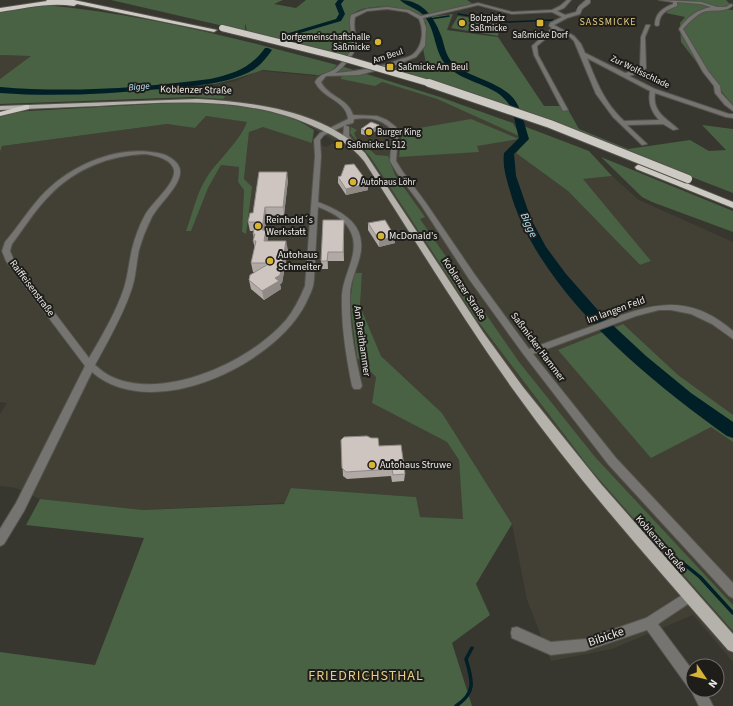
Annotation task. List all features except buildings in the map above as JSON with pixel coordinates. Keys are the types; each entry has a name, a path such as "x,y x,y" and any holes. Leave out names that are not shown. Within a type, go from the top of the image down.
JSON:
{"highway":[{"path":"49,0 133,11 222,28 390,70 531,118 684,182 733,205"},
{"path":"88,0 214,30 366,70 476,105 684,182 733,197"},
{"path":"0,10 43,3 68,2"},
{"path":"116,3 133,11"},
{"path":"0,114 26,107"}],"main road":[{"name":"Koblenzer Straße","path":"0,108 180,101 222,102 253,105 286,112 316,124 332,132 356,148 370,165 469,320 520,391 588,477 733,645"}],"street":[{"path":"468,0 512,13 553,11 562,7 569,0"},
{"path":"588,0 588,2 580,8 578,13 565,17 551,26 570,34 579,44 598,94 622,123 644,144"},
{"path":"661,0 701,3 715,8"},
{"path":"657,25 657,20 663,10 675,6 675,2"},
{"path":"318,140 352,123 352,112 319,85 319,80 323,76 336,70 352,52 354,40 352,22 353,16 357,12 388,8 404,10 422,16 478,4"},
{"path":"731,5 724,8 715,8 697,12 681,29 706,72 717,86 718,93 733,109"},
{"path":"452,16 457,9"},
{"path":"553,11 565,17"},
{"name":"Am Beul","path":"323,76 374,70 414,56 423,46 422,16"},
{"path":"625,75 636,73 641,71 643,68 644,37 648,26"},
{"path":"555,28 534,46 536,55 565,110"},
{"name":"Zur Wolfsschlade","path":"583,54 653,90 732,117"},
{"path":"653,90 651,95 652,106 663,122 675,129"},
{"name":"Saßmicker Hammer","path":"332,132 352,118 371,116 381,119 394,128 395,135 393,161 400,173 424,204 472,277 527,353 612,461 733,592"},
{"path":"622,123 663,122"},
{"name":"Raiffeisenstraße","path":"0,540 20,506 90,366 126,294 133,272 136,249 142,229 151,211 171,186 177,175 176,168 171,161 150,153 122,154 96,162 70,176 48,194 8,244 6,251 9,258 90,366 106,378 120,384 137,388 160,388 179,386 202,378 246,358 270,342 285,327 301,306 309,286 318,140 316,124"},
{"path":"346,127 346,136 356,148"},
{"name":"Am Breithammer","path":"315,203 340,214 350,223 356,232 358,242 356,256 349,276 346,293 348,326 357,386"},
{"name":"Im langen Feld","path":"527,353 648,309 662,307 690,311 705,317 718,324 733,336"},
{"name":"Bibicke","path":"517,633 551,649 585,645 648,623 690,596"},
{"path":"648,623 685,672"}],"shaded area":[{"path":"0,55 32,56 0,79"},
{"path":"263,71 316,76 342,76 341,79 382,82 437,99 527,140 516,153 568,191 640,265 651,261 582,179 612,176 639,200 733,242 733,662 693,615 612,649 551,661 527,600 512,524 442,413 381,356 360,306 362,273 355,273 357,358 376,377 372,403 447,442 459,460 464,519 419,517 416,497 292,488 284,503 142,510 40,499 16,488 0,486 0,414 7,403 0,402 0,152 2,146 167,124 195,128 206,116 248,122 237,141 216,164 204,182 208,188 221,165 239,167 238,182 244,190 242,232 246,234 244,180 249,132 262,126 326,147 336,142 299,120 219,103 227,93 183,93 180,89 214,86 236,81 256,72"}],"green space":[{"path":"111,0 283,0 274,4 296,8 306,0 467,0 473,4 422,15 408,10 391,7 369,7 356,11 351,15 352,42 346,56 247,31 245,23 245,31"},
{"path":"666,0 726,0 731,5 724,9 733,10 733,105 722,92 701,61 701,68 681,42 680,23 685,17 666,13 676,2 704,4 715,8 723,8 695,1"},
{"path":"44,5 81,9 155,21 228,37 337,65 332,71 316,76 317,75 263,70 215,84 179,87 183,93 228,93 223,99 193,97 0,104 0,91 18,90 0,89 0,79 31,56 0,55 0,12 23,7"},
{"path":"453,14 447,30 498,37 544,106 566,106 579,129 628,149 690,140 709,151 726,150 702,125 733,129 733,193 513,108 391,68 426,63 423,49 426,46 426,23 422,18"},
{"path":"458,16 474,17 500,22 498,36 451,28"},
{"path":"341,66 440,97 513,123 521,137 437,99 382,82 375,86 341,79 342,74 335,73"},
{"path":"189,102 254,107 285,115 314,130 312,143 263,127 249,132 244,179 252,187 246,234 242,232 244,190 238,182 239,167 221,165 208,188 191,231 186,231 201,187 209,174 238,138 247,122 206,116 195,128 167,124 2,146 0,152 0,117 11,112"},
{"path":"471,119 519,139 477,146 479,152 399,157 402,131"},
{"path":"521,125 589,151 612,176 583,179 651,261 640,265 568,191 516,153 527,140"},
{"path":"351,127 357,130 354,133 356,138 376,155 388,156 395,175 425,217 420,219 519,362 595,457 733,605 733,631 592,471 477,320 371,158 350,133"},
{"path":"601,157 733,211 733,232 642,197"},
{"path":"354,273 362,273 360,306 381,356 442,413 512,524 476,584 490,615 452,643 472,706 0,706 0,652 95,665 144,538 26,525 40,499 143,510 284,504 291,488 416,497 420,517 463,519 459,460 447,442 372,403 376,377 357,358 350,303"},
{"path":"623,324 678,375 733,415 733,442 711,427 651,458 558,350"}],"waterway":[{"name":"Bigge","path":"283,36 339,20 342,14 338,4 341,0"},
{"name":"Bigge","path":"403,0 425,12 433,23 445,57 452,66 505,94 516,109 524,139 509,153 510,171 517,197 532,234 545,255 580,299 620,341 663,379 733,431"},
{"path":"578,10 577,7 584,4 586,0"},
{"path":"458,14 508,22 553,20"},
{"path":"430,19 449,16"},
{"name":"Bigge","path":"0,90 62,93 145,88 210,81 241,73 251,68 259,62 268,50"},
{"path":"675,565 684,564 700,577 733,613"},
{"path":"456,706 463,701 470,691 471,679 466,659 472,648"}],"place":[{"name":"Bolzplatz Saßmicke","path":"462,23"},
{"name":"Saßmicke Dorf","path":"540,23"},
{"name":"Dorfgemeinschaftshalle Saßmicke","path":"378,42"},
{"name":"Saßmicke Am Beul","path":"390,67"},
{"name":"Burger King","path":"369,132"},
{"name":"Saßmicke L 512","path":"339,145"},
{"name":"Autohaus Löhr","path":"353,182"},
{"name":"Reinhold´s Werkstatt","path":"258,226"},
{"name":"McDonald's","path":"381,236"},
{"name":"Autohaus Schmelter","path":"270,261"},
{"name":"Autohaus Struwe","path":"372,465"}],"district":[{"name":"SASSMICKE","path":"608,22"},
{"name":"FRIEDRICHSTHAL","path":"366,676"}]}
